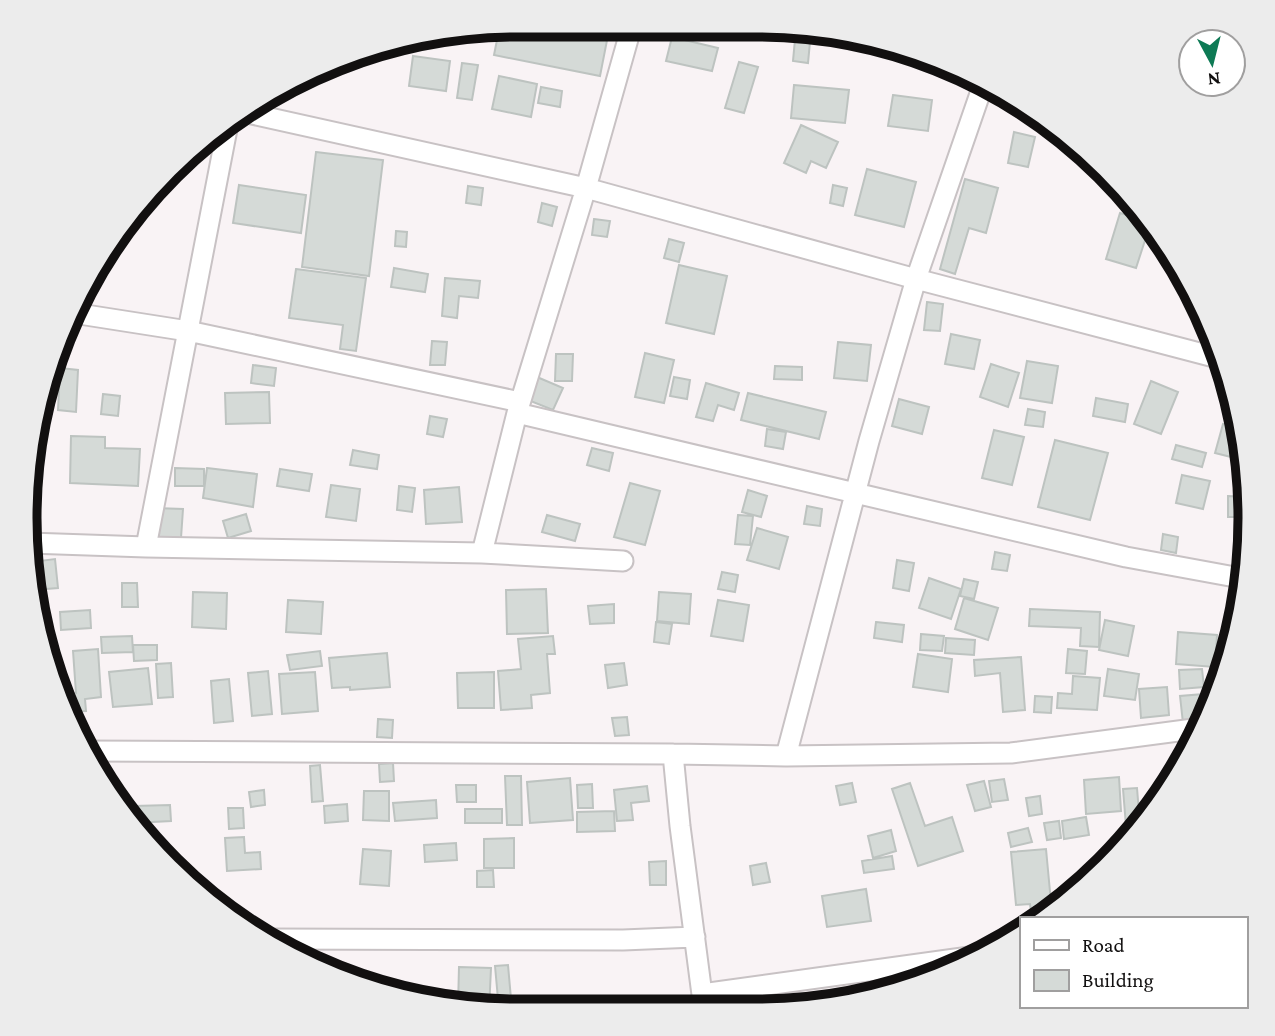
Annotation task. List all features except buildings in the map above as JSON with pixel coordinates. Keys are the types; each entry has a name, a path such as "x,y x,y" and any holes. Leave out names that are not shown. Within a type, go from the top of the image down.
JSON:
{"street":[{"path":"482,553 519,408 629,37"},
{"path":"786,756 855,493 916,279 981,92"},
{"path":"256,115 586,188 916,279 1210,356"},
{"path":"146,547 226,135"},
{"path":"82,314 188,331 519,408 855,493 1126,557 1234,577"},
{"path":"38,543 482,553 623,561"},
{"path":"97,751 786,756 1011,752 1190,729"},
{"path":"673,754 703,999"},
{"path":"285,939 623,940 695,937"},
{"path":"721,999 944,962"}]}
